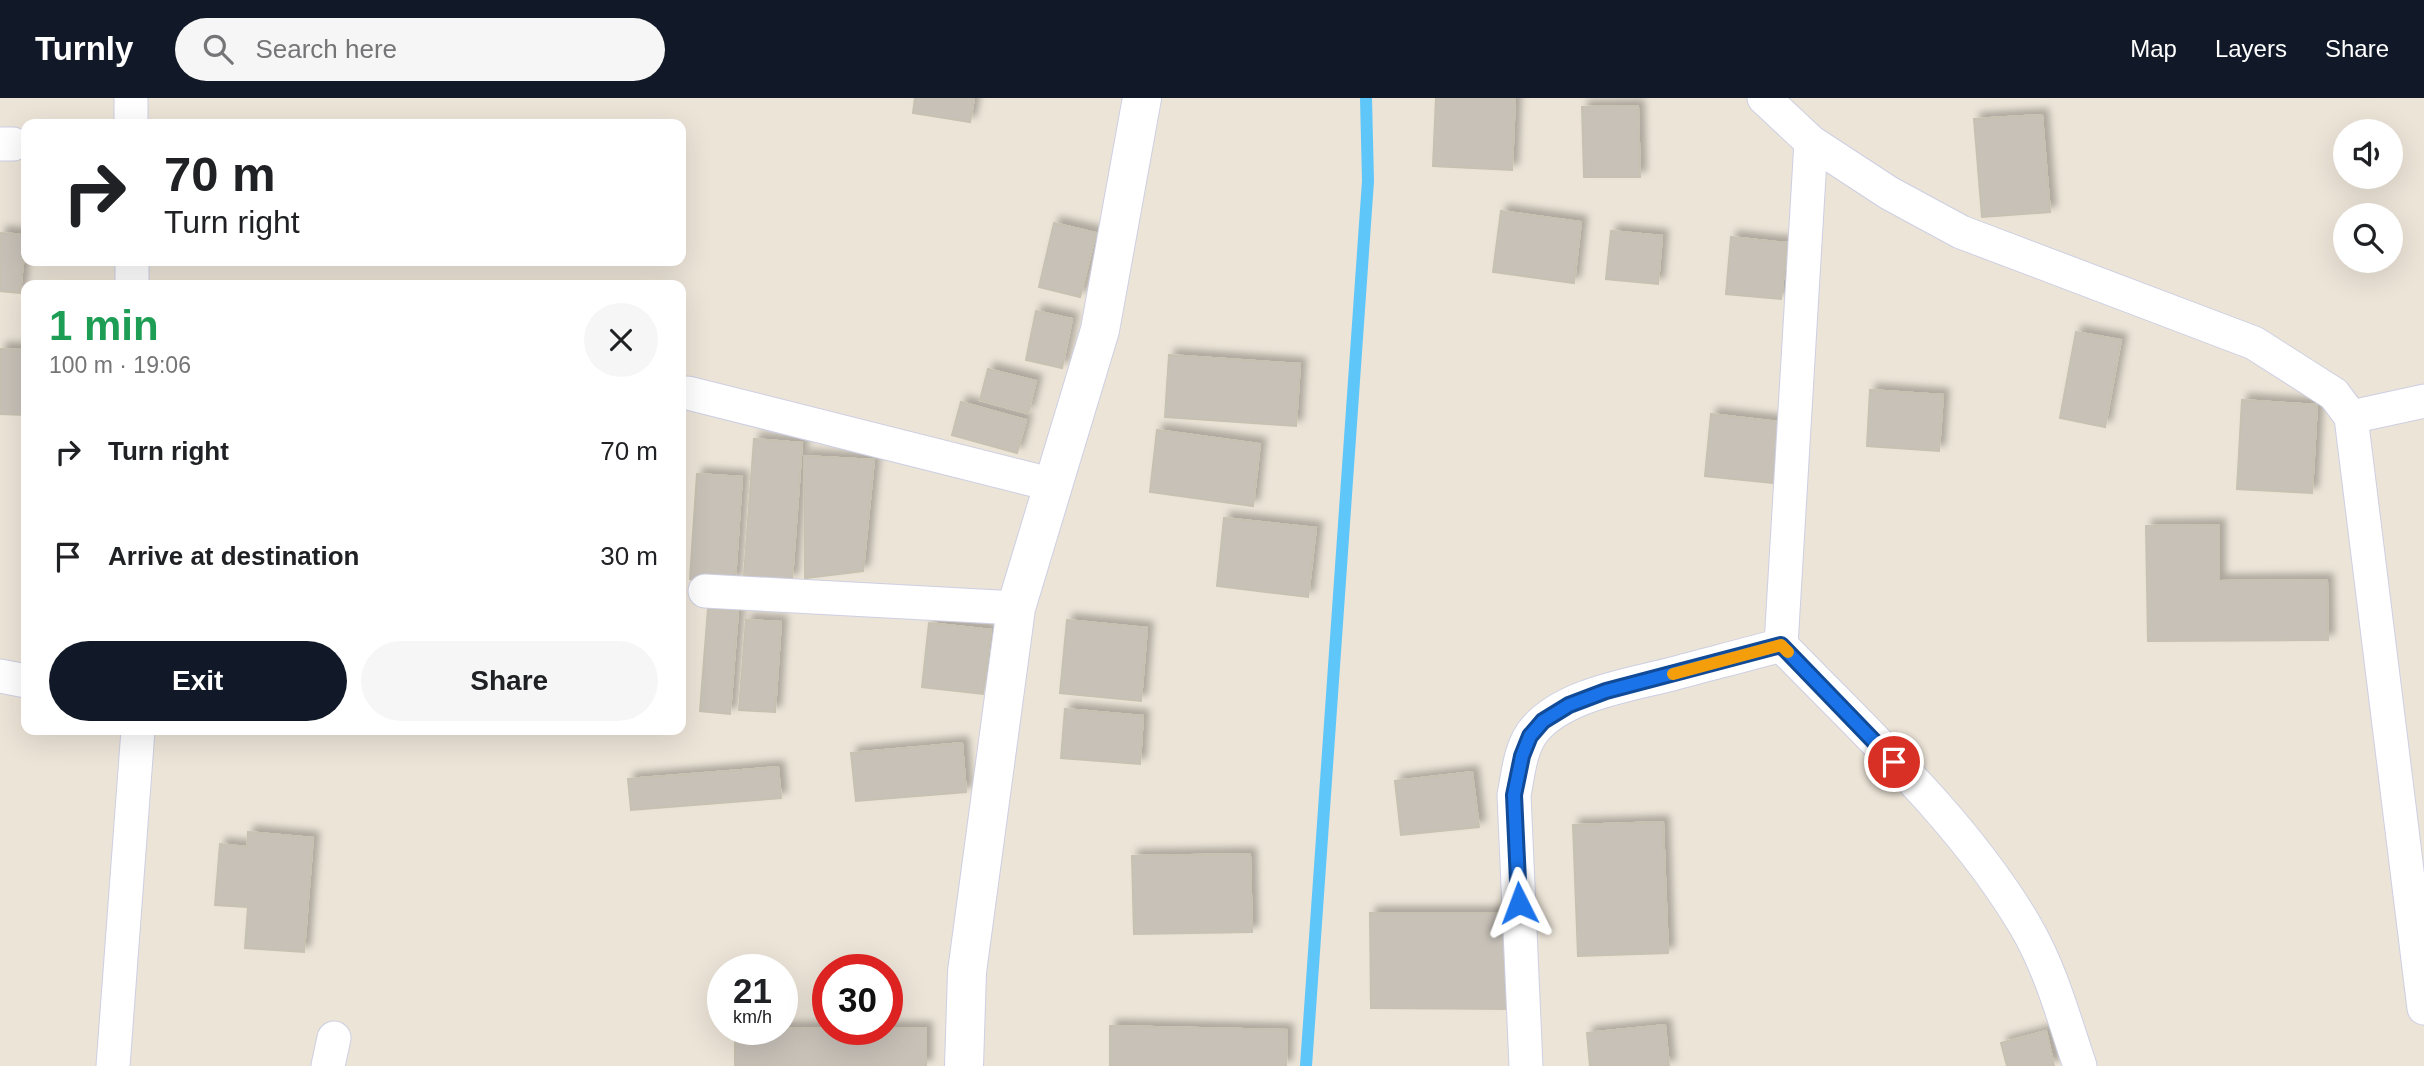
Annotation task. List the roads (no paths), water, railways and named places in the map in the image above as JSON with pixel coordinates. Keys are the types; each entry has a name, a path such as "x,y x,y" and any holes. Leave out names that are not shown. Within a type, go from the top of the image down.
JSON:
{"street":[{"path":"131,98 131,119"},
{"path":"964,1066 967,972 1016,608 1100,330 1142,98"},
{"path":"1764,98 1811,142 1889,194 1961,232 2254,343 2334,394 2351,417 2424,1008"},
{"path":"1811,142 1781,645 1951,821 1995,880 2027,928 2054,989 2080,1066"},
{"path":"688,393 1054,485"},
{"path":"2351,417 2424,401"},
{"path":"705,591 1016,608"},
{"path":"1526,1066 1514,795 1522,756 1530,736 1543,721 1569,705 1606,691 1781,645"},
{"path":"0,676 21,680"},
{"path":"113,1066 138,735"}],"waterway":[{"path":"1306,1066 1368,181 1366,98"}]}
